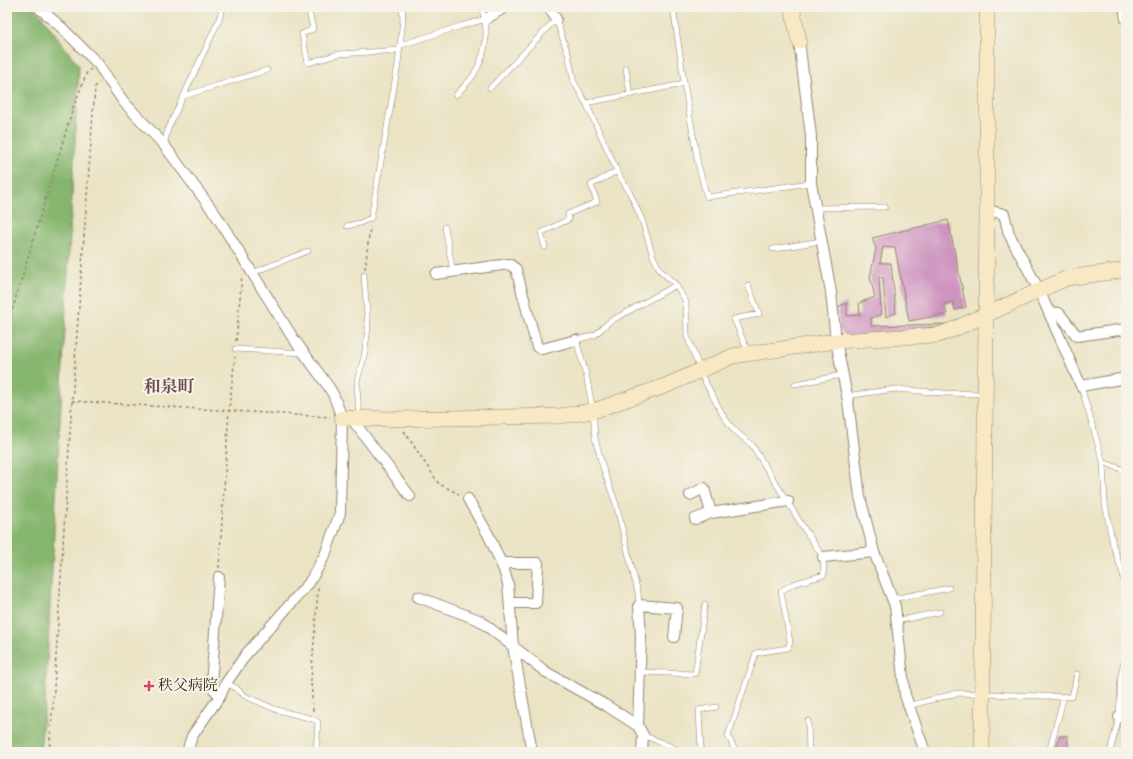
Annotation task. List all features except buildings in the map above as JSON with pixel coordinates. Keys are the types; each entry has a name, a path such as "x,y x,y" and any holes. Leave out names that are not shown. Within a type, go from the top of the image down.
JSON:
{"street":[{"path":"38,7 61,27 98,64 123,101 164,145 216,215 293,338 305,353 332,394 410,496"},
{"path":"486,19 505,7"},
{"path":"549,7 556,19"},
{"path":"792,7 799,41 810,136 811,183 831,292 836,341 846,396 860,497 874,552 895,606 905,695 925,752"},
{"path":"982,752 987,210 987,7"},
{"path":"1124,7 1126,19"},
{"path":"987,210 1004,214 1009,234 1039,290 1081,386 1126,378"},
{"path":"436,274 509,264 516,269 537,347 542,349 576,340"},
{"path":"351,418 397,419 560,416 593,411 665,386 733,356 836,341 938,335 1066,278 1126,270"},
{"path":"1049,312 1059,313 1077,336 1126,329"},
{"path":"188,752 192,736 220,696 226,683 247,653 309,583 325,555 340,513 351,418"},
{"path":"690,495 704,488 711,513"},
{"path":"468,499 489,536 501,562 508,584 513,646 532,752"},
{"path":"695,519 711,513 788,501"},
{"path":"823,557 874,552"},
{"path":"501,562 538,563 536,603 510,604"},
{"path":"219,577 211,686 220,696"},
{"path":"418,597 479,620 546,672 638,726 643,735 642,752"},
{"path":"638,726 641,637 638,605 678,608 674,637"}],"lane":[{"path":"164,145 168,129 224,7"},
{"path":"308,7 313,29 302,34 308,63 339,54 400,48 486,19"},
{"path":"347,226 360,223 371,218 400,48 402,7"},
{"path":"456,95 472,77 486,44 486,19 481,7"},
{"path":"673,7 698,164 707,197 811,183"},
{"path":"490,88 556,19 568,54 574,82 586,103 617,171 629,191 642,220 653,256 660,270 676,284 686,302 687,336 711,394 724,417 734,430 752,444 823,557 824,575 793,584 781,591 790,642 788,648 756,653 728,736 734,748 733,752"},
{"path":"626,68 630,94"},
{"path":"184,96 267,70"},
{"path":"586,103 678,85 684,82"},
{"path":"545,247 541,233 569,219 568,214 597,202 591,185 617,171"},
{"path":"815,208 885,206"},
{"path":"445,227 453,272"},
{"path":"773,249 821,241"},
{"path":"252,273 308,251"},
{"path":"351,418 357,381 364,357 368,328 364,275"},
{"path":"638,605 638,593 616,504 603,468 595,438 593,411 586,374 576,340 595,335 609,322 676,284"},
{"path":"748,285 759,314 734,319 748,353"},
{"path":"235,349 305,353"},
{"path":"795,384 842,375"},
{"path":"1081,386 1103,462 1105,504 1113,545 1123,574 1126,596"},
{"path":"846,396 895,389 944,394 985,394"},
{"path":"1103,462 1126,471"},
{"path":"892,598 949,588"},
{"path":"640,672 695,674 705,604"},
{"path":"897,621 940,612"},
{"path":"1110,752 1123,717 1121,674 1126,654"},
{"path":"908,706 956,693 1072,697 1077,674"},
{"path":"226,683 236,688 245,696 277,710 313,719 318,722 316,752"},
{"path":"1048,752 1064,696"},
{"path":"701,752 700,710 716,707"},
{"path":"808,721 809,752"},
{"path":"643,735 684,752"}],"path":[{"path":"7,327 73,108 87,72 98,64"},
{"path":"49,752 72,401 95,87 106,76"},
{"path":"364,275 371,218"},
{"path":"219,577 229,410 244,259"},
{"path":"72,401 351,418"},
{"path":"397,419 440,484 468,499"},
{"path":"309,583 318,589 311,681 313,719"}],"green space":[{"path":"7,7 33,7 40,14 79,66 45,701 40,752 7,752"}],"place":[{"name":"秩父病院","path":"149,686"}],"district":[{"name":"和泉町","path":"169,388"}]}
